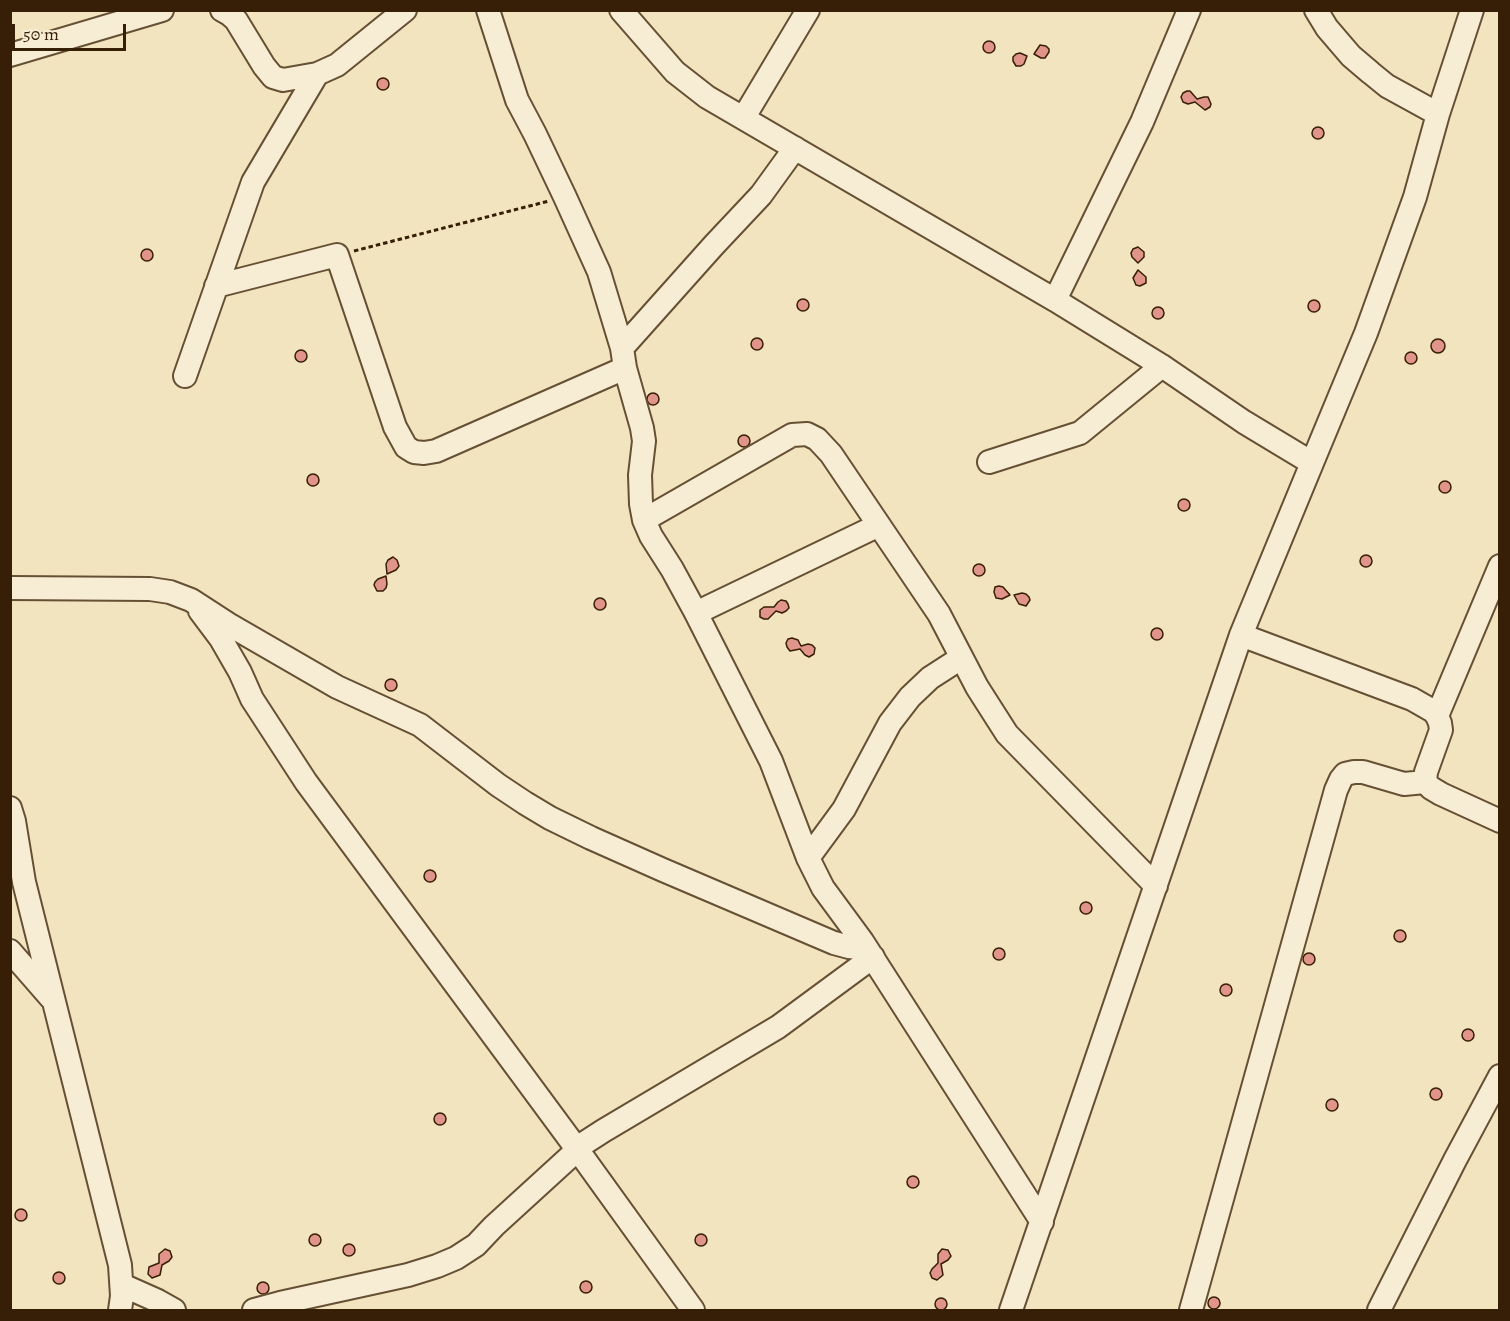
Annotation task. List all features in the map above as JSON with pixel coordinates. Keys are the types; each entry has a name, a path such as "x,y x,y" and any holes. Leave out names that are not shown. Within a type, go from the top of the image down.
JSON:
{"street":[{"path":"10,55 162,10"},
{"path":"227,12 236,20 264,66 273,76 282,80 317,74 337,64 405,10"},
{"path":"488,10 517,100 599,272 642,428 644,441 640,494 644,520 651,537 696,613 771,761 808,858 823,888 870,953 1042,1222"},
{"path":"621,10 675,72 707,97 1055,300 1312,463"},
{"path":"744,117 808,10"},
{"path":"1055,300 1142,122 1189,10"},
{"path":"1317,10 1327,28 1351,56 1387,86 1438,114"},
{"path":"1011,1311 1241,635 1370,323 1416,197 1438,114 1472,10"},
{"path":"185,376 253,182 317,74"},
{"path":"216,286 337,255 395,427 406,447 414,452 436,451 624,358 714,245 761,195 795,148"},
{"path":"989,462 1080,434 1162,366"},
{"path":"644,520 792,435 807,434 816,439 831,454 939,614 987,704 1007,734 1156,886"},
{"path":"696,613 879,525"},
{"path":"1437,716 1500,566"},
{"path":"10,588 150,589 170,592 191,600 337,687 420,724 498,785 550,818 663,870 834,943 870,953"},
{"path":"191,600 221,639 252,699 306,782 577,1149 693,1311"},
{"path":"1241,635 1412,699 1433,711 1441,730 1426,772 1425,782"},
{"path":"808,858 844,809 891,723 910,697 930,678 962,658"},
{"path":"1191,1311 1336,790 1345,774 1354,772 1363,772 1404,784 1425,782"},
{"path":"1425,782 1441,794 1500,821"},
{"path":"10,808 24,882 120,1265 122,1285 120,1311"},
{"path":"10,951 54,1001"},
{"path":"254,1311 280,1303 408,1275 456,1258 477,1245 494,1226 577,1149 603,1131 778,1028 870,953"},
{"path":"1379,1311 1500,1076"},
{"path":"122,1285 174,1311"}],"path":[{"path":"337,255 565,197"}],"building":[{"path":"991,41 994,42 994,52 987,53 984,52 983,45 984,42"},
{"path":"1040,45 1049,49 1045,58 1034,54"},
{"path":"1020,53 1027,56 1024,64 1016,66 1013,57"},
{"path":"385,78 388,79 388,89 381,90 378,89 377,82 378,79"},
{"path":"1190,91 1197,99 1208,97 1210,107 1205,110 1195,102 1188,104 1183,102 1181,97"},
{"path":"1320,127 1323,128 1323,138 1316,139 1313,138 1312,131 1313,128"},
{"path":"1138,247 1144,252 1144,257 1138,263 1131,253"},
{"path":"149,249 152,250 152,260 145,261 142,260 141,253 142,250"},
{"path":"1138,270 1146,277 1146,283 1140,286 1136,285 1133,278"},
{"path":"805,299 808,300 808,310 801,311 798,310 797,303 798,300"},
{"path":"1316,300 1319,301 1319,311 1312,312 1309,311 1308,304 1309,301"},
{"path":"1160,307 1163,308 1163,318 1156,319 1153,318 1152,311 1153,308"},
{"path":"759,338 762,339 762,349 755,350 752,349 751,342 752,339"},
{"path":"1438,339 1443,341 1445,346 1443,351 1438,353 1433,351 1431,346 1433,341"},
{"path":"303,350 306,351 306,361 299,362 296,361 295,354 296,351"},
{"path":"1413,352 1416,353 1416,363 1409,364 1406,363 1405,356 1406,353"},
{"path":"655,393 659,399 655,405 651,405 647,397"},
{"path":"746,435 750,441 746,447 742,447 738,439"},
{"path":"315,474 318,475 318,485 311,486 308,485 307,478 308,475"},
{"path":"1447,481 1450,482 1450,492 1443,493 1440,492 1439,485 1440,482"},
{"path":"1186,499 1189,500 1189,510 1182,511 1179,510 1178,503 1179,500"},
{"path":"1368,555 1371,556 1371,566 1364,567 1361,566 1360,559 1361,556"},
{"path":"393,557 399,566 387,574 386,564"},
{"path":"981,564 984,565 984,575 977,576 974,575 973,568 974,565"},
{"path":"386,576 386,588 383,591 377,591 375,582"},
{"path":"999,586 1010,595 1002,599 996,598 995,587"},
{"path":"1026,594 1030,600 1026,606 1019,604 1014,595"},
{"path":"602,598 605,599 605,609 598,610 595,609 594,602 595,599"},
{"path":"781,600 788,604 789,608 786,611 782,613 776,611 768,619 760,617 760,610 764,607 774,607"},
{"path":"1159,628 1162,629 1162,639 1155,640 1152,639 1151,632 1152,629"},
{"path":"792,638 798,640 801,646 812,645 815,648 814,654 809,657 800,649 790,651 786,643"},
{"path":"393,679 396,680 396,690 389,691 386,690 385,683 386,680"},
{"path":"432,870 435,871 435,881 428,882 425,881 424,874 425,871"},
{"path":"1088,902 1091,903 1091,913 1084,914 1081,913 1080,906 1081,903"},
{"path":"1402,930 1405,931 1405,941 1398,942 1395,941 1394,934 1395,931"},
{"path":"1001,948 1004,949 1004,959 997,960 994,959 993,952 994,949"},
{"path":"1311,953 1314,954 1314,964 1307,965 1304,964 1303,957 1304,954"},
{"path":"1228,984 1231,985 1231,995 1224,996 1221,995 1220,988 1221,985"},
{"path":"1470,1029 1473,1030 1473,1040 1466,1041 1463,1040 1462,1033 1463,1030"},
{"path":"1438,1088 1441,1089 1441,1099 1434,1100 1431,1099 1430,1092 1431,1089"},
{"path":"1334,1099 1337,1100 1337,1110 1330,1111 1327,1110 1326,1103 1327,1100"},
{"path":"442,1113 445,1114 445,1124 438,1125 435,1124 434,1117 435,1114"},
{"path":"915,1176 918,1177 918,1187 911,1188 908,1187 907,1180 908,1177"},
{"path":"23,1209 26,1210 26,1220 19,1221 16,1220 15,1213 16,1210"},
{"path":"317,1234 320,1235 320,1245 313,1246 310,1245 309,1238 310,1235"},
{"path":"703,1234 706,1235 706,1245 699,1246 696,1245 695,1238 696,1235"},
{"path":"351,1244 354,1245 354,1255 347,1256 344,1255 343,1248 344,1245"},
{"path":"165,1249 170,1251 172,1257 162,1265 160,1275 152,1278 148,1274 149,1267 159,1263 159,1254"},
{"path":"942,1249 948,1250 951,1256 941,1264 943,1275 937,1280 932,1278 930,1273 938,1263 938,1254"},
{"path":"61,1272 64,1273 64,1283 57,1284 54,1283 53,1276 54,1273"},
{"path":"588,1281 591,1282 591,1292 584,1293 581,1292 580,1285 581,1282"},
{"path":"265,1282 269,1288 265,1294 261,1294 257,1286"},
{"path":"1216,1297 1219,1298 1219,1308 1212,1309 1209,1308 1208,1301 1209,1298"},
{"path":"943,1298 946,1299 946,1309 939,1310 936,1309 935,1302 936,1299"}]}
